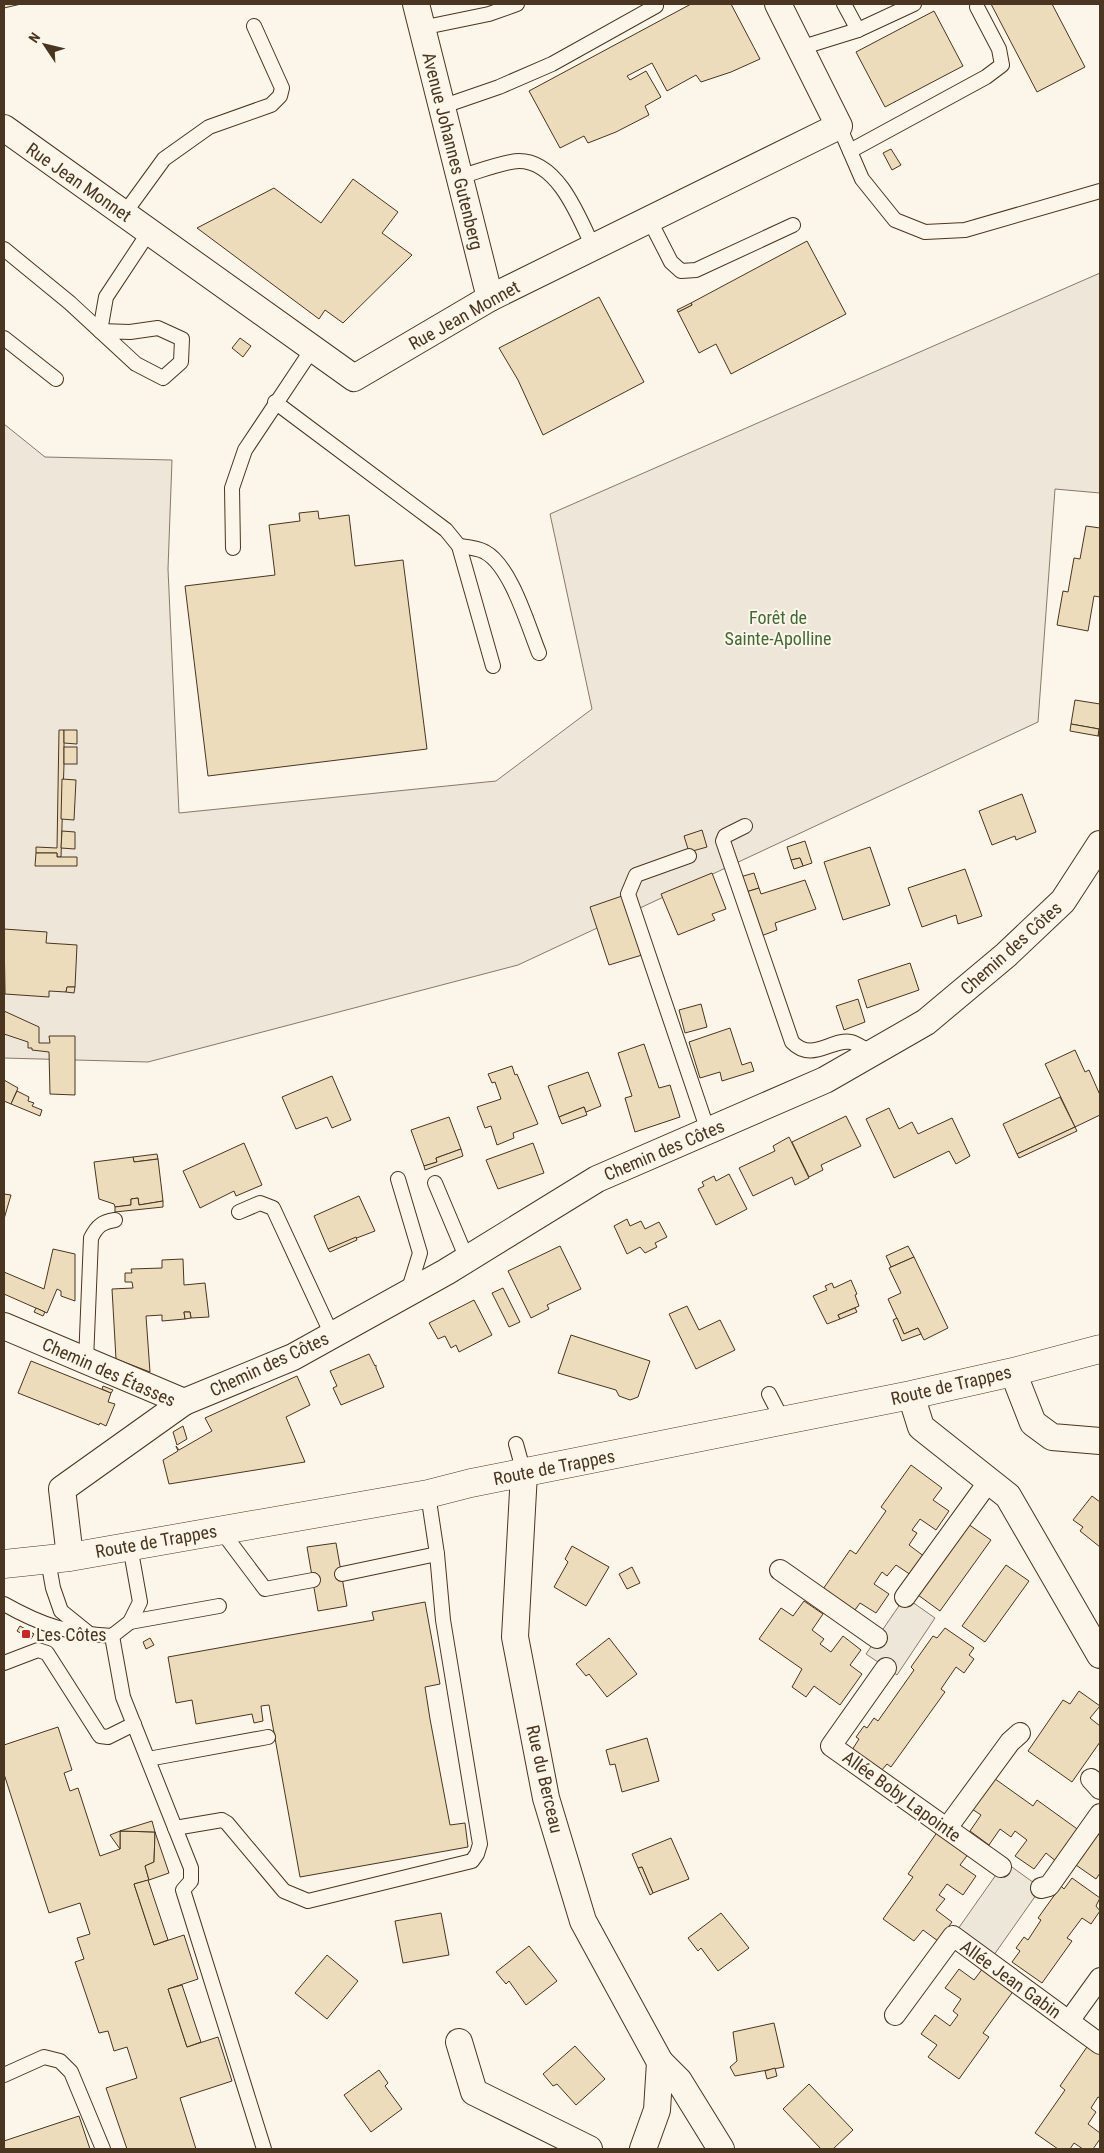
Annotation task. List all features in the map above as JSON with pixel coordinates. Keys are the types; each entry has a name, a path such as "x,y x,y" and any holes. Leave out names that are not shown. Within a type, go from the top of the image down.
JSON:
{"main road":[{"name":"Route de Trappes","path":"4,1564 59,1558 428,1494 911,1395 1013,1372 1100,1349"}],"street":[{"path":"778,4 839,126"},
{"name":"Avenue Johannes Gutenberg","path":"418,16 490,298"},
{"name":"Rue Jean Monnet","path":"4,128 354,378 490,298 839,126"},
{"name":"Chemin des Côtes","path":"184,1402 293,1357 467,1259 597,1179 825,1080 926,1022 1006,955 1063,901 1100,844"},
{"name":"Chemin des Étasses","path":"4,1326 184,1402"},
{"path":"1013,1372 1033,1423 1052,1438 1100,1441"},
{"path":"911,1395 921,1426 1008,1496 1100,1655"},
{"name":"Chemin des Étasses","path":"59,1558 62,1489 184,1402"},
{"name":"Rue du Berceau","path":"524,1474 515,1637 546,1798 583,1921 660,2062 679,2081 721,2149"},
{"path":"904,1597 989,1481"},
{"path":"780,1570 877,1638"},
{"name":"Allée Boby Lapointe","path":"886,1668 831,1746 1001,1868"},
{"path":"947,1828 1010,1742 1020,1733"},
{"path":"1041,1888 1050,1886 1100,1814"},
{"name":"Allée Jean Gabin","path":"895,2015 952,1936 1100,2044"},
{"path":"1069,2021 1100,1978"},
{"path":"459,2042 474,2092 588,2149"},
{"path":"643,2149 657,2110 660,2062"}],"lane":[{"path":"418,16 517,4"},
{"path":"844,4 858,30"},
{"path":"800,48 858,30 914,4"},
{"path":"441,107 498,87 552,64 656,6"},
{"path":"850,152 986,77 1002,65 999,48 978,7"},
{"path":"124,214 164,159 209,126 272,105 280,96 282,88 254,26"},
{"path":"839,126 862,179 895,220 925,232 965,230 1100,191"},
{"path":"459,177 519,161 541,168 566,191 593,246"},
{"path":"649,219 671,262 681,271 696,270 793,225"},
{"path":"100,331 106,296 149,232"},
{"path":"4,250 136,364 163,378 181,362 182,339 158,328 130,332 100,331"},
{"path":"4,338 56,379"},
{"path":"233,548 232,488 245,450 275,402 313,348"},
{"path":"275,402 446,530 459,546 493,666"},
{"path":"459,546 485,551 498,563 508,578 539,653"},
{"path":"745,826 725,836 723,841 792,1042 798,1048 806,1050 850,1042 872,1053"},
{"path":"689,856 636,875 628,894 708,1131"},
{"path":"398,1179 420,1253 408,1293"},
{"path":"435,1183 467,1259"},
{"path":"239,1212 260,1203 273,1208 332,1335"},
{"path":"86,1361 91,1238 95,1229 104,1222 115,1220"},
{"path":"769,1394 783,1421"},
{"path":"516,1444 524,1474"},
{"path":"175,1828 222,1820 227,1822 284,1892 308,1901 472,1861 477,1854 480,1844 443,1620 437,1554 428,1494"},
{"path":"220,1529 265,1589 313,1580"},
{"path":"4,1604 47,1626 89,1634 112,1636 130,1622 140,1602 130,1546"},
{"path":"342,1574 437,1554"},
{"path":"59,1558 53,1588 61,1611 89,1634"},
{"path":"130,1622 219,1606"},
{"path":"112,1636 123,1697 191,1868 190,1881 183,1890 264,2149"},
{"path":"4,1663 38,1650 47,1653 100,1736 108,1737 134,1724"},
{"path":"148,1759 268,1737"},
{"path":"4,2075 44,2057 60,2061 71,2072 103,2149"}],"green space":[{"name":"Forêt de Sainte-Apolline","path":"1100,273 1100,493 1055,489 1038,722 518,965 148,1062 4,1058 4,424 45,457 172,460 168,569 179,813 496,781 592,709 550,514"}],"shaded area":[{"path":"905,1597 935,1618 897,1675 866,1654"},
{"path":"1005,1862 1041,1888 989,1962 953,1936"}],"building":[{"path":"4,4 21,4 4,8"},
{"path":"691,4 731,4 760,59 731,72 701,82 696,75 667,91 652,63 627,76 630,80 646,71 661,97 645,106 649,115 616,132 588,143 584,136 560,148 529,91"},
{"path":"991,4 1052,4 1085,67 1037,92"},
{"path":"934,11 963,66 885,107 856,52"},
{"path":"891,149 901,165 892,170 883,153"},
{"path":"353,179 398,212 382,233 412,255 343,323 325,310 319,319 197,228 274,188 321,223"},
{"path":"807,241 846,314 731,374 716,344 699,353 678,312 692,305 691,303"},
{"path":"599,297 644,382 543,435 518,380 499,348"},
{"path":"691,303 692,305 678,312 677,310"},
{"path":"240,338 251,346 243,357 232,348"},
{"path":"318,511 319,519 349,515 355,566 403,560 427,749 208,776 185,586 275,575 269,525 300,521 299,513"},
{"path":"1086,526 1100,528 1100,597 1094,596 1088,631 1057,625 1063,591 1068,592 1074,558 1080,559"},
{"path":"1075,700 1100,704 1100,736 1098,736 1099,729 1071,724"},
{"path":"1071,724 1099,729 1098,736 1070,731"},
{"path":"59,730 64,730 64,764 61,857 57,857 57,853 36,853 36,847 57,848"},
{"path":"64,730 77,730 77,744 64,743"},
{"path":"64,747 77,747 77,764 64,764"},
{"path":"62,779 76,780 74,820 61,819"},
{"path":"1022,794 1036,832 1016,840 1015,836 992,845 979,811"},
{"path":"702,830 707,847 689,852 684,836"},
{"path":"62,831 75,832 75,849 61,848"},
{"path":"805,841 812,863 803,866 800,858 791,860 787,847"},
{"path":"870,847 890,905 843,920 824,862"},
{"path":"36,853 57,853 57,857 77,857 77,866 35,866"},
{"path":"800,858 803,866 794,869 791,860"},
{"path":"965,869 982,916 958,924 956,915 922,927 908,888"},
{"path":"712,873 726,909 712,914 715,920 678,935 661,894"},
{"path":"754,873 759,888 746,892 740,877"},
{"path":"805,880 816,909 775,923 777,930 761,936 746,892 759,888 761,894"},
{"path":"622,896 642,955 609,965 590,907"},
{"path":"4,929 47,932 46,943 77,945 75,987 67,987 66,992 49,991 49,997 5,994"},
{"path":"910,963 919,990 867,1008 858,980"},
{"path":"67,987 75,987 74,993 66,992"},
{"path":"858,999 865,1022 844,1030 836,1006"},
{"path":"701,1004 707,1027 685,1033 679,1010"},
{"path":"4,1011 39,1027 39,1043 50,1043 49,1036 75,1036 75,1095 50,1094 49,1052 32,1050 32,1048 28,1048 28,1042 4,1034"},
{"path":"730,1028 742,1065 751,1062 754,1071 722,1081 720,1072 700,1078 689,1042"},
{"path":"644,1044 659,1088 670,1085 680,1117 635,1132 625,1098 632,1096 618,1053"},
{"path":"1075,1050 1085,1072 1089,1070 1100,1095 1100,1115 1075,1127 1045,1064"},
{"path":"512,1066 538,1124 513,1133 514,1138 497,1145 491,1126 485,1128 477,1107 501,1099 495,1082 492,1083 488,1074"},
{"path":"588,1072 601,1106 586,1112 584,1107 559,1117 548,1086"},
{"path":"332,1076 351,1120 332,1128 327,1117 296,1129 282,1097"},
{"path":"4,1080 18,1088 11,1104 4,1101"},
{"path":"17,1091 29,1097 28,1101 34,1103 32,1106 42,1110 40,1116 11,1104"},
{"path":"1060,1097 1075,1127 1017,1154 1003,1124"},
{"path":"584,1107 587,1115 562,1124 559,1117"},
{"path":"889,1108 899,1129 912,1122 918,1134 952,1118 970,1156 956,1164 949,1151 894,1178 866,1119"},
{"path":"846,1116 861,1146 821,1165 823,1170 809,1177 792,1142"},
{"path":"449,1117 461,1149 436,1158 437,1162 424,1166 411,1130"},
{"path":"1075,1127 1077,1131 1019,1158 1017,1154"},
{"path":"789,1137 809,1178 795,1185 792,1177 753,1196 739,1168 775,1151 773,1146"},
{"path":"244,1143 262,1185 236,1196 234,1191 200,1208 183,1171"},
{"path":"533,1143 544,1173 498,1189 486,1160"},
{"path":"461,1149 463,1156 425,1170 424,1166 437,1162 436,1158"},
{"path":"157,1154 158,1159 134,1162 133,1157"},
{"path":"133,1157 134,1162 158,1159 163,1201 139,1205 138,1198 131,1199 131,1205 115,1207 114,1204 99,1199 94,1162"},
{"path":"729,1174 747,1209 716,1225 698,1189 704,1186 702,1182 714,1176 716,1181"},
{"path":"4,1194 11,1195 4,1219"},
{"path":"359,1196 375,1231 328,1249 314,1216"},
{"path":"138,1198 139,1205 163,1201 163,1207 115,1212 115,1207 131,1205 131,1199"},
{"path":"627,1219 630,1226 641,1221 645,1229 659,1222 667,1237 655,1243 657,1247 645,1253 640,1247 627,1254 614,1226"},
{"path":"356,1237 357,1240 330,1252 328,1249"},
{"path":"560,1246 581,1289 547,1305 549,1309 531,1318 508,1271"},
{"path":"908,1246 914,1257 891,1267 886,1256"},
{"path":"53,1249 75,1254 75,1301 61,1296 61,1291 57,1289 47,1313 4,1294 4,1272 44,1289"},
{"path":"914,1257 948,1328 924,1340 918,1328 904,1334 888,1299 901,1293 889,1268"},
{"path":"183,1259 184,1285 205,1283 209,1317 191,1318 190,1312 184,1312 185,1319 162,1321 162,1315 146,1316 150,1372 116,1359 112,1289 133,1288 132,1282 125,1282 125,1273 132,1273 131,1269 162,1268 162,1260"},
{"path":"851,1280 857,1294 855,1295 859,1306 838,1315 840,1319 827,1324 813,1296 827,1290 825,1286 832,1283 834,1288"},
{"path":"503,1288 520,1322 509,1327 492,1293"},
{"path":"474,1300 492,1335 459,1352 456,1345 451,1348 445,1336 438,1339 429,1323"},
{"path":"687,1306 699,1330 720,1320 735,1350 696,1369 669,1314"},
{"path":"36,1308 45,1312 43,1316 34,1312"},
{"path":"855,1308 857,1312 840,1319 838,1315"},
{"path":"184,1312 190,1312 191,1318 185,1319"},
{"path":"897,1318 904,1334 918,1328 921,1334 902,1341 893,1320"},
{"path":"571,1335 650,1361 638,1397 630,1400 619,1396 616,1390 558,1373"},
{"path":"369,1354 376,1365 384,1387 341,1405 333,1388 337,1386 330,1371"},
{"path":"31,1361 111,1393 108,1402 115,1404 106,1426 100,1423 99,1425 18,1393"},
{"path":"297,1376 310,1405 286,1417 305,1462 169,1484 163,1460 178,1451 176,1446 179,1450 212,1431 205,1418"},
{"path":"103,1386 113,1390 111,1393 102,1389"},
{"path":"183,1426 187,1439 177,1445 173,1432"},
{"path":"911,1465 942,1488 933,1500 949,1511 936,1530 920,1519 912,1530 917,1533 909,1545 925,1557 911,1575 896,1565 887,1576 882,1572 874,1584 889,1594 876,1613 860,1603 852,1614 821,1592 850,1550 856,1554 886,1511 881,1507"},
{"path":"1092,1496 1100,1502 1100,1547 1080,1531 1083,1527 1073,1520"},
{"path":"968,1524 991,1540 940,1611 918,1595"},
{"path":"336,1543 347,1606 318,1611 307,1547"},
{"path":"572,1546 609,1567 586,1606 554,1587 568,1562 565,1559"},
{"path":"1006,1565 1029,1581 985,1642 962,1626"},
{"path":"632,1567 640,1583 627,1589 619,1574"},
{"path":"804,1601 823,1614 812,1630 824,1639 820,1644 831,1652 843,1636 861,1650 850,1665 862,1674 840,1705 814,1686 806,1697 792,1687 802,1669 759,1639 781,1608 793,1616"},
{"path":"425,1602 440,1684 425,1687 430,1719 450,1825 465,1823 468,1847 300,1877 269,1705 261,1706 263,1721 254,1723 252,1714 196,1724 192,1700 176,1703 168,1657 374,1620 372,1612"},
{"path":"20,1626 34,1634 31,1639 17,1631"},
{"path":"945,1628 974,1648 969,1655 974,1659 964,1673 956,1667 941,1689 945,1692 891,1767 887,1764 881,1771 852,1750 859,1739 856,1737 864,1726 867,1728 874,1718 878,1721 914,1670 911,1667 933,1636 937,1638"},
{"path":"150,1638 154,1645 146,1649 143,1642"},
{"path":"609,1638 637,1674 607,1697 589,1674 586,1676 576,1664"},
{"path":"1079,1691 1100,1706 1090,1718 1100,1726 1100,1742 1072,1782 1028,1751 1063,1700 1070,1704"},
{"path":"58,1727 72,1770 64,1773 70,1791 78,1788 100,1856 120,1849 120,1831 155,1832 154,1862 145,1866 149,1880 134,1884 154,1945 184,1935 198,1979 168,1989 187,2047 218,2037 232,2081 180,2098 196,2149 127,2149 106,2088 137,2078 127,2047 114,2051 108,2031 99,2033 75,1962 84,1959 77,1938 90,1934 80,1903 49,1913 4,1774 4,1745"},
{"path":"647,1738 659,1781 622,1792 615,1764 610,1765 606,1750"},
{"path":"991,1776 1033,1806 1037,1800 1080,1831 1057,1862 1046,1853 1034,1869 1015,1856 1027,1840 1015,1831 1011,1837 1000,1829 989,1845 970,1831 981,1815 969,1807"},
{"path":"152,1821 155,1832 120,1831"},
{"path":"1100,1825 1100,1873 1096,1879 1073,1863"},
{"path":"120,1831 120,1849 110,1835"},
{"path":"938,1831 969,1853 960,1865 976,1876 963,1895 947,1884 939,1895 945,1899 936,1910 952,1922 938,1941 923,1930 914,1941 883,1919 913,1877 908,1874"},
{"path":"155,1832 169,1873 149,1880 145,1866 154,1862"},
{"path":"671,1838 689,1879 653,1893 642,1867 638,1868 632,1854"},
{"path":"642,1867 653,1893 650,1895 638,1868"},
{"path":"1072,1878 1100,1898 1096,1906 1100,1911 1091,1924 1082,1918 1067,1938 1072,1941 1042,1983 1012,1962 1020,1951 1016,1948 1024,1937 1028,1940 1041,1920 1038,1918 1061,1886 1064,1889"},
{"path":"148,1880 168,1940 154,1945 134,1884"},
{"path":"441,1913 449,1955 403,1963 395,1921"},
{"path":"721,1913 749,1948 718,1971 701,1948 698,1951 688,1938"},
{"path":"529,1946 557,1981 526,2005 509,1981 506,1984 496,1972"},
{"path":"327,1955 358,1981 327,2019 295,1993"},
{"path":"983,1968 1014,1990 983,2033 989,2037 959,2079 928,2057 937,2045 921,2034 935,2015 950,2026 958,2015 953,2011 961,1999 945,1988 959,1969 974,1980"},
{"path":"182,1985 201,2042 187,2047 168,1989"},
{"path":"774,2023 784,2067 735,2076 730,2067 737,2061 733,2032"},
{"path":"1089,2044 1100,2052 1100,2098 1098,2097 1091,2108 1096,2112 1088,2124 1100,2133 1100,2139 1093,2149 1083,2149 1074,2143 1070,2149 1058,2149 1035,2133 1065,2090 1060,2086"},
{"path":"575,2046 605,2079 576,2105 557,2084 553,2086 543,2074"},
{"path":"775,2068 777,2076 767,2079 765,2071"},
{"path":"379,2070 388,2083 385,2086 402,2109 371,2132 344,2095"},
{"path":"809,2084 853,2130 833,2149 821,2149 783,2109"},
{"path":"79,2116 90,2149 4,2149 4,2141"}],"place":[{"name":"Les Côtes","path":"26,1634"}]}
